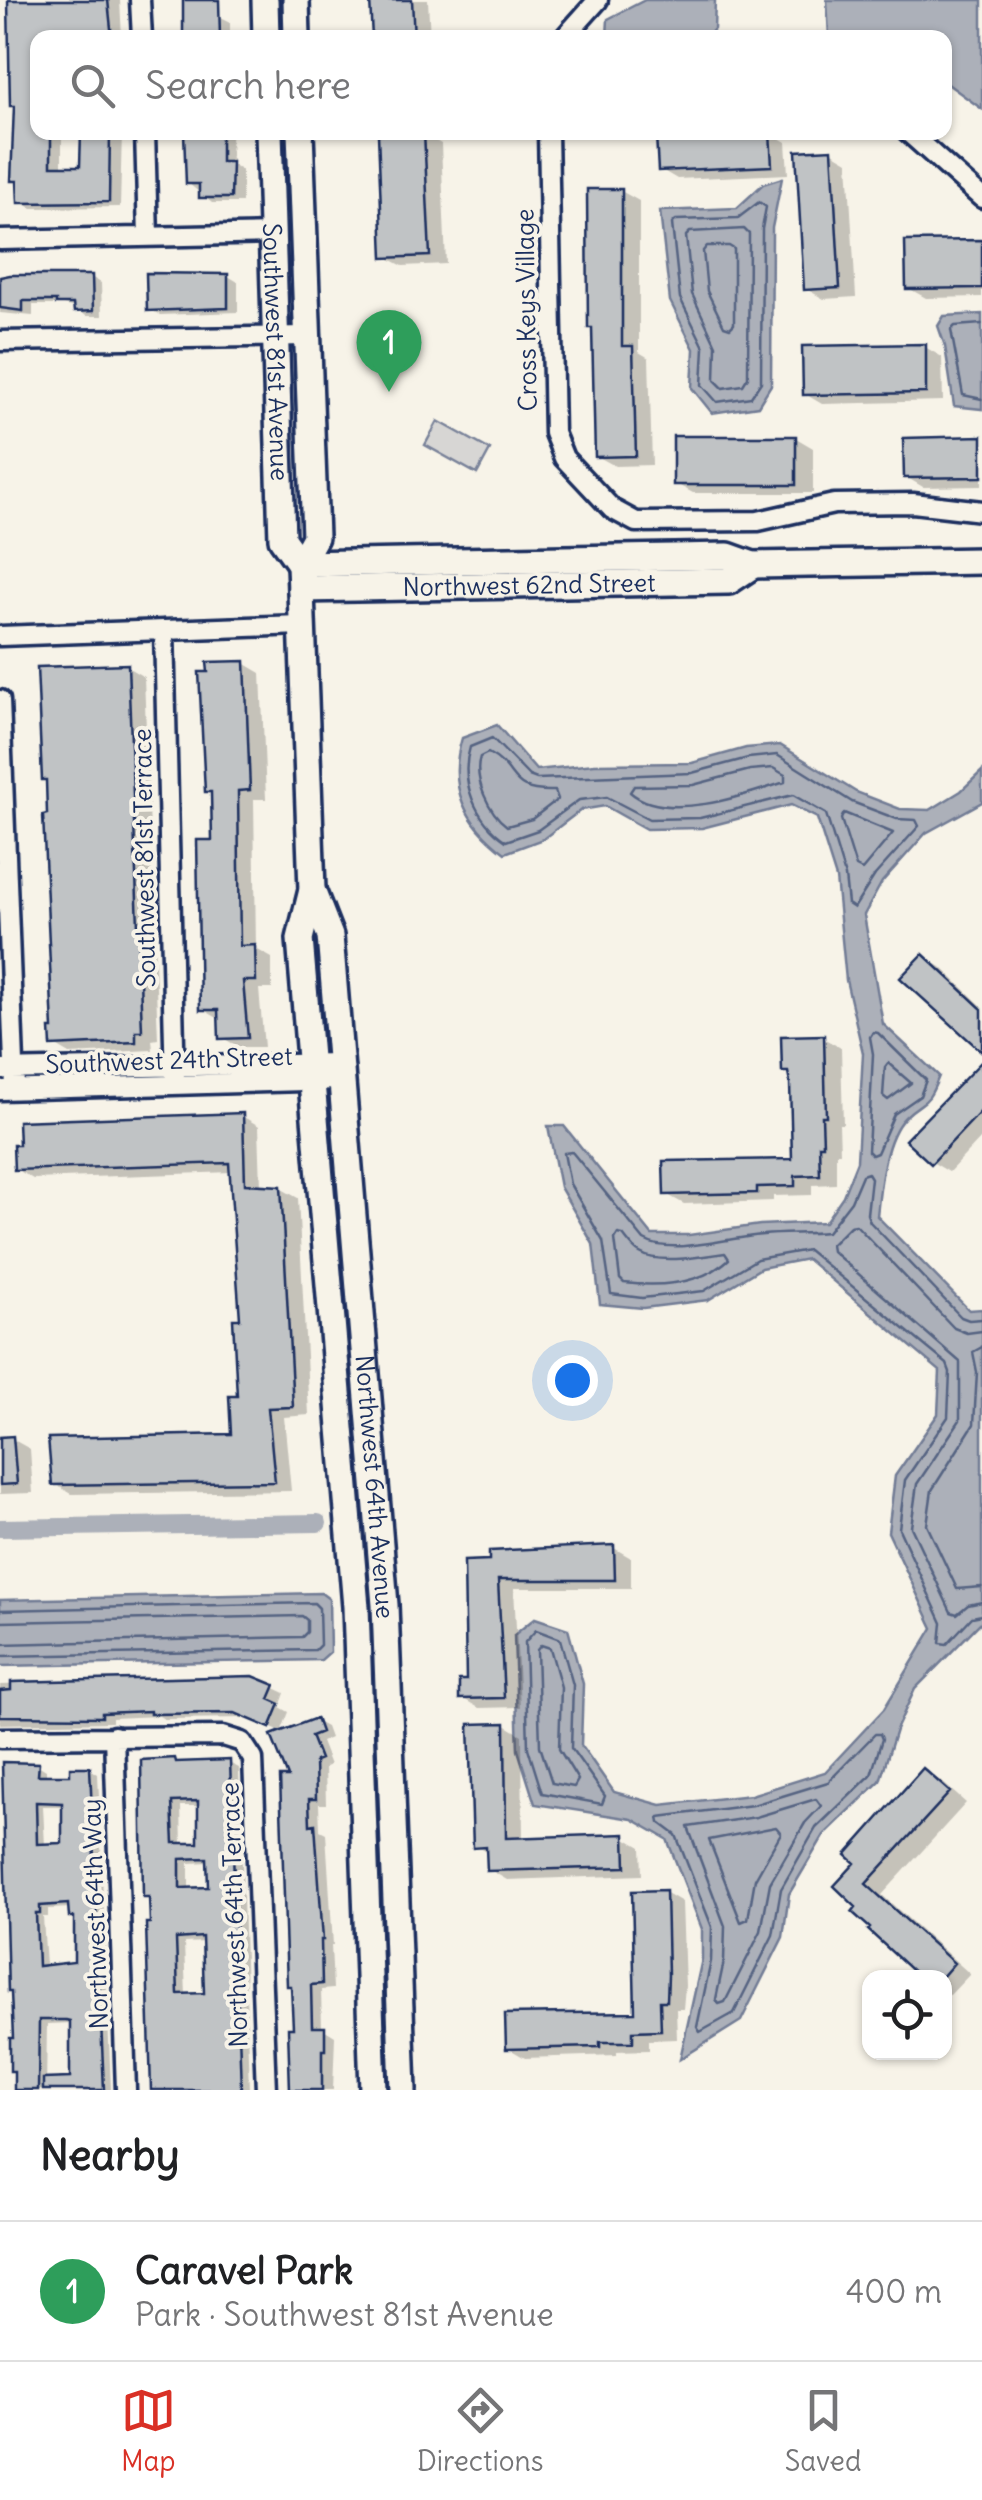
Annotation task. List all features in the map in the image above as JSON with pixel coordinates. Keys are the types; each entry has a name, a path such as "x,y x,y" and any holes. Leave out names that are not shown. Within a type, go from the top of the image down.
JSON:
{"street":[{"path":"140,0 142,30"},
{"path":"265,0 266,30"},
{"path":"296,0 297,30"},
{"path":"571,30 598,0"},
{"path":"145,140 148,237"},
{"name":"Southwest 81st Avenue","path":"269,140 282,539 300,577"},
{"name":"Southwest 81st Avenue","path":"300,140 315,537 300,577 302,625"},
{"name":"Cross Keys Village","path":"548,140 554,433 564,458 612,509 636,522 758,521 834,504 914,502 982,511"},
{"path":"917,140 982,198"},
{"path":"0,240 273,234"},
{"path":"0,341 308,336"},
{"name":"Northwest 62nd Street","path":"300,577 520,560 728,556 754,565 982,561"},
{"path":"498,586 506,570 520,560"},
{"name":"Northwest 62nd Street","path":"300,577 498,586 729,581 754,565"},
{"path":"0,636 302,625"},
{"name":"Northwest 64th Avenue","path":"302,625 312,890 300,939 356,1606 373,2090"},
{"name":"Southwest 81st Terrace","path":"164,630 175,1085"},
{"path":"0,700 7,1080"},
{"name":"Northwest 64th Avenue","path":"312,890 330,936 380,1526 403,2090"},
{"name":"Southwest 24th Street","path":"7,1080 174,1065 340,1072"},
{"name":"Southwest 24th Street","path":"7,1080 175,1085 310,1072"},
{"path":"331,1310 353,1324 362,1324"},
{"path":"350,1527 380,1526"},
{"path":"0,1738 114,1736"},
{"name":"Northwest 64th Terrace","path":"114,1736 223,1736 242,1742 253,1759 266,2090"},
{"name":"Northwest 64th Way","path":"114,1736 126,2090"},
{"path":"367,1903 396,1902"}],"shaded area":[{"path":"438,421 490,450 477,474 425,445"}],"water":[{"path":"645,0 715,0 713,30 607,30 608,19"},
{"path":"827,0 982,0 982,109 952,87 952,30 829,30"},
{"path":"782,178 772,228 771,385 758,406 712,413 692,388 694,349 670,301 660,211 737,208 763,184"},
{"path":"982,314 982,409 954,406 938,326 944,316"},
{"path":"497,725 536,770 595,764 692,763 746,748 780,745 856,792 900,809 930,810 961,791 982,771 982,802 926,833 882,882 864,915 883,1024 939,1076 928,1098 905,1117 892,1137 877,1216 969,1310 982,1309 982,1621 915,1689 896,1730 880,1781 824,1835 789,1894 783,1937 741,2021 680,2059 702,1959 702,1929 667,1839 632,1819 535,1804 518,1750 514,1635 535,1618 568,1629 583,1684 581,1745 614,1792 661,1805 751,1795 825,1772 884,1709 933,1628 888,1532 895,1476 938,1414 940,1371 807,1259 761,1268 708,1300 643,1308 600,1304 593,1244 560,1187 548,1126 564,1126 652,1235 825,1222 843,1196 857,1161 863,1053 846,980 836,878 817,818 791,805 702,828 646,829 605,806 581,810 543,839 505,853 470,817 458,788 457,773 462,738"},
{"path":"321,1593 329,1599 330,1652 321,1660 0,1666 0,1600"}],"building":[{"path":"8,0 108,0 111,30 30,30 30,140 51,140 51,166 80,166 81,140 110,140 109,202 18,203 17,181 11,181 14,106 10,106"},
{"path":"183,0 219,0 220,30 183,30"},
{"path":"370,0 412,0 414,30 372,30"},
{"path":"184,140 221,140 221,162 232,162 231,198 199,198 199,184 186,184"},
{"path":"378,140 424,140 430,256 383,258"},
{"path":"656,140 770,140 772,166 658,171"},
{"path":"832,149 840,288 804,290 796,151"},
{"path":"587,189 622,189 622,346 633,346 636,456 595,457 592,328 588,328"},
{"path":"982,240 982,288 906,289 905,241"},
{"path":"146,273 228,274 228,308 147,311"},
{"path":"92,275 93,311 74,312 73,304 56,301 23,301 23,311 0,308 0,277"},
{"path":"926,344 926,393 803,395 802,346"},
{"path":"673,436 796,436 796,485 673,485"},
{"path":"982,436 982,477 904,478 903,438"},
{"path":"245,661 250,790 238,791 240,946 255,945 256,981 243,981 248,1038 219,1039 218,1010 200,1010 197,840 212,840 211,792 205,792 199,672 208,672 207,662"},
{"path":"128,664 142,1031 136,1031 136,1042 51,1046 43,815 47,814 46,780 42,780 37,667"},
{"path":"923,954 982,1009 982,1052 900,978"},
{"path":"824,1035 826,1116 822,1116 823,1145 819,1145 820,1175 795,1176 795,1186 757,1187 757,1193 664,1195 663,1161 792,1159 790,1083 788,1072 782,1072 781,1036"},
{"path":"982,1061 982,1110 931,1164 905,1140"},
{"path":"243,1113 245,1184 281,1186 293,1407 268,1408 275,1482 52,1485 48,1438 231,1434 229,1396 237,1396 233,1319 240,1319 229,1163 14,1170 13,1145 19,1145 18,1121"},
{"path":"13,1436 17,1484 0,1485 0,1437"},
{"path":"614,1545 615,1580 498,1580 504,1698 459,1699 459,1680 466,1680 464,1561 489,1560 489,1551"},
{"path":"253,1676 275,1685 269,1699 280,1704 270,1728 235,1713 150,1711 102,1713 102,1717 0,1716 0,1691 11,1690 11,1682"},
{"path":"316,1718 321,1732 311,1736 320,1759 315,1761 316,1799 309,1799 310,1825 315,1824 323,1940 322,1984 311,1985 312,2027 325,2027 325,2050 322,2090 290,2090 288,2028 293,2028 291,1986 287,1986 280,1777 288,1777 271,1735"},
{"path":"505,1723 506,1838 625,1834 626,1867 487,1871 486,1847 473,1848 469,1724"},
{"path":"141,1760 230,1760 241,2090 151,2090 146,1923 150,1923 149,1897 143,1897","holes":["198,1801 198,1843 174,1843 172,1802","207,1858 208,1887 180,1888 180,1859","202,1937 204,1993 178,1994 176,1939"]},
{"path":"2,1762 39,1763 38,1775 70,1775 70,1767 90,1767 104,2090 43,2090 43,2079 70,2078 70,2021 39,2020 38,2090 14,2090","holes":["36,1802 62,1803 62,1843 37,1844","68,1904 69,1917 74,1917 74,1962 38,1966 36,1914 40,1914 40,1906"]},
{"path":"923,1768 950,1792 866,1884 954,1963 948,1970 911,1970 852,1912 856,1907 834,1886 855,1863 846,1855"},
{"path":"666,1890 668,1975 667,2001 660,2001 661,2030 633,2031 633,2042 600,2042 600,2047 506,2049 505,2014 635,2012 632,1891"}],"waterway":[{"path":"0,1528 318,1523"}],"place":[{"name":"Caravel Park","path":"389,392"}]}
